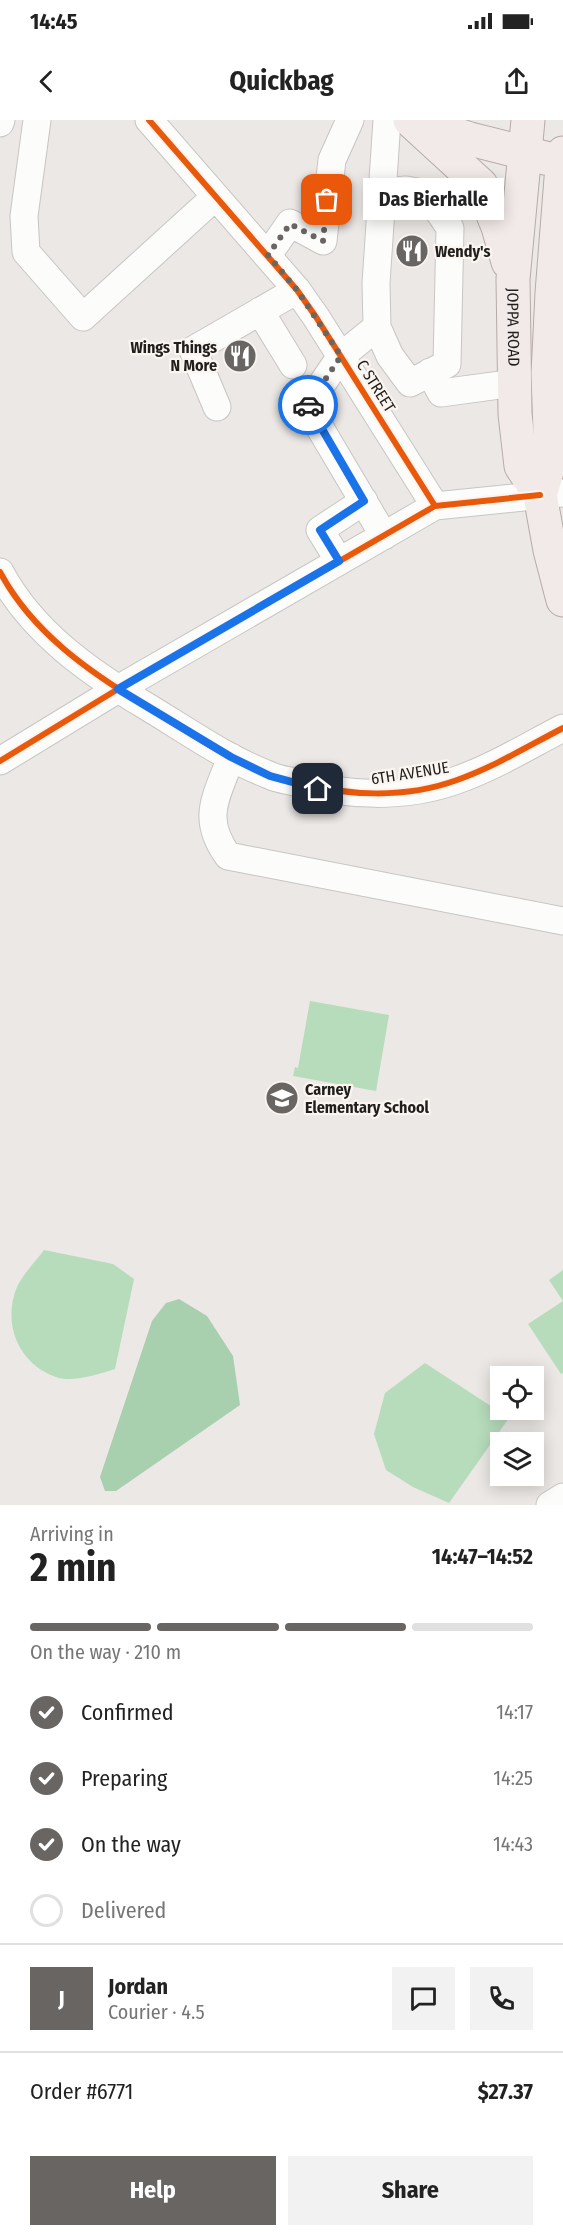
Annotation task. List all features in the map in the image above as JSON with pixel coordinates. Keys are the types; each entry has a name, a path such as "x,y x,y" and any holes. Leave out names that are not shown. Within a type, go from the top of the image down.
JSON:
{"main road":[{"path":"410,120 480,185 498,227 513,279"},
{"path":"415,120 525,154 563,162"},
{"name":"JOPPA ROAD","path":"528,120 513,279 515,383 521,466 552,494"},
{"name":"JOPPA ROAD","path":"563,153 556,391 551,458 550,550 563,600"}],"street":[{"path":"37,120 24,216 26,252 83,317 215,197"},
{"path":"268,255 290,224 323,241 332,160 350,120"},
{"path":"382,197 406,190 422,193 429,197 450,228 447,364 410,383 390,356 377,327 376,283 387,120"},
{"name":"C STREET","path":"151,121 297,290 435,506"},
{"path":"382,197 387,213 384,296 391,335 395,348 400,353 411,357 426,356 434,346 440,212"},
{"path":"217,407 193,350 297,290"},
{"path":"260,311 293,365"},
{"path":"377,327 341,356 307,406 384,536"},
{"path":"430,372 441,393 515,383"},
{"path":"0,760 118,689 435,506 552,494"},
{"path":"339,561 320,530 364,501"},
{"name":"6TH AVENUE","path":"0,572 18,602 36,624 63,649 118,689 231,757 270,776 318,789 346,793 395,792 456,780 563,728"},
{"path":"231,757 212,819 216,835 228,856 563,921"},
{"path":"550,1505 563,1497"}],"green space":[{"path":"310,1001 389,1015 376,1091 293,1076 295,1067 298,1068"},
{"path":"44,1250 113,1264 134,1279 115,1369 86,1377 62,1379 43,1371 23,1352 13,1328 11,1314 13,1301 17,1287 26,1272"},
{"path":"563,1270 563,1301 549,1280"},
{"path":"179,1299 207,1316 233,1356 240,1405 116,1491 105,1491 100,1477 152,1321 166,1303"},
{"path":"563,1301 563,1373 561,1374 528,1324"},
{"path":"425,1363 490,1406 490,1420 508,1420 499,1432 490,1432 490,1445 449,1503 413,1487 386,1470 374,1434 385,1393"}],"cycle path":[{"path":"149,120 297,290 435,506"},
{"path":"0,761 118,689 435,506 540,495"},
{"path":"0,572 13,594 45,632 83,664 206,743 253,768 278,778 355,793 397,793 417,790 471,775 563,728"}],"way so far":[{"path":"308,405 341,356 297,290 268,255 290,224 323,241 327,200"}],"place":[{"name":"Das Bierhalle","path":"327,200"},
{"name":"Wendy's","path":"412,251"},
{"name":"Wings Things N More","path":"240,356"},
{"name":"Carney Elementary School","path":"282,1098"}],"route":[{"path":"308,405 364,501 320,530 339,561 118,689 231,757 270,776 318,789"}]}
